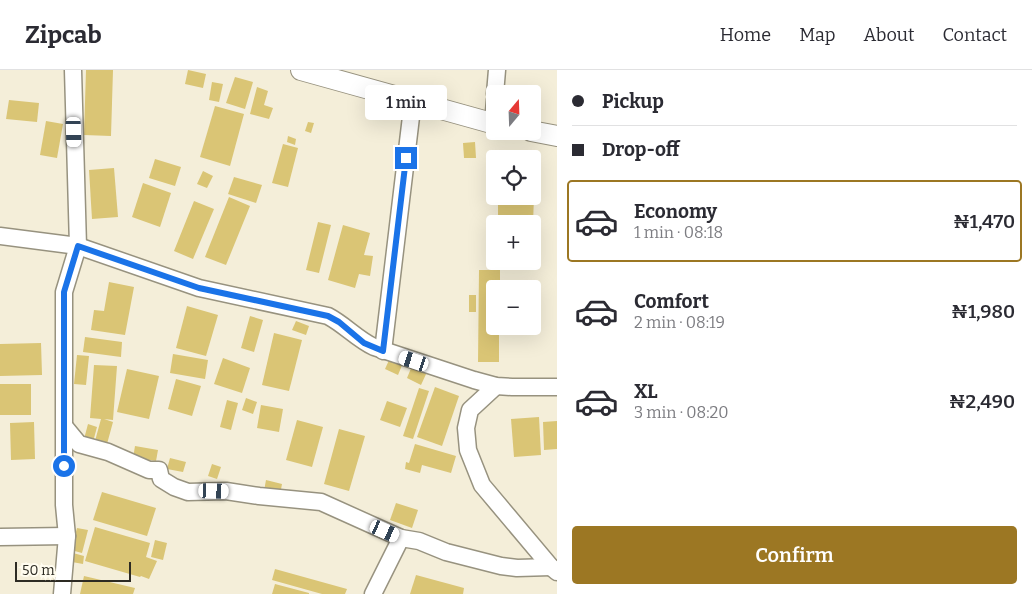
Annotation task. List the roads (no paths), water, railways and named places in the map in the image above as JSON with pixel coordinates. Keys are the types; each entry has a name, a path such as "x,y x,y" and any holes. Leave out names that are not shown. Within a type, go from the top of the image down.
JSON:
{"street":[{"path":"62,594 67,536 64,504 64,292 78,246 73,70"},
{"path":"301,70 486,122"},
{"path":"496,85 497,70"},
{"path":"383,351 413,100"},
{"path":"541,133 557,136"},
{"path":"0,236 78,246 199,288 328,316 339,322 364,343 383,351 496,386 557,387"},
{"path":"496,386 470,410 466,428 468,450 482,485 554,570"},
{"path":"65,426 79,444 108,452 149,470 159,470 161,479 174,487 188,492 226,491 320,502 401,538 419,541 446,552 501,566 554,570"},
{"path":"0,537 67,536"},
{"path":"374,594 401,538"}]}
